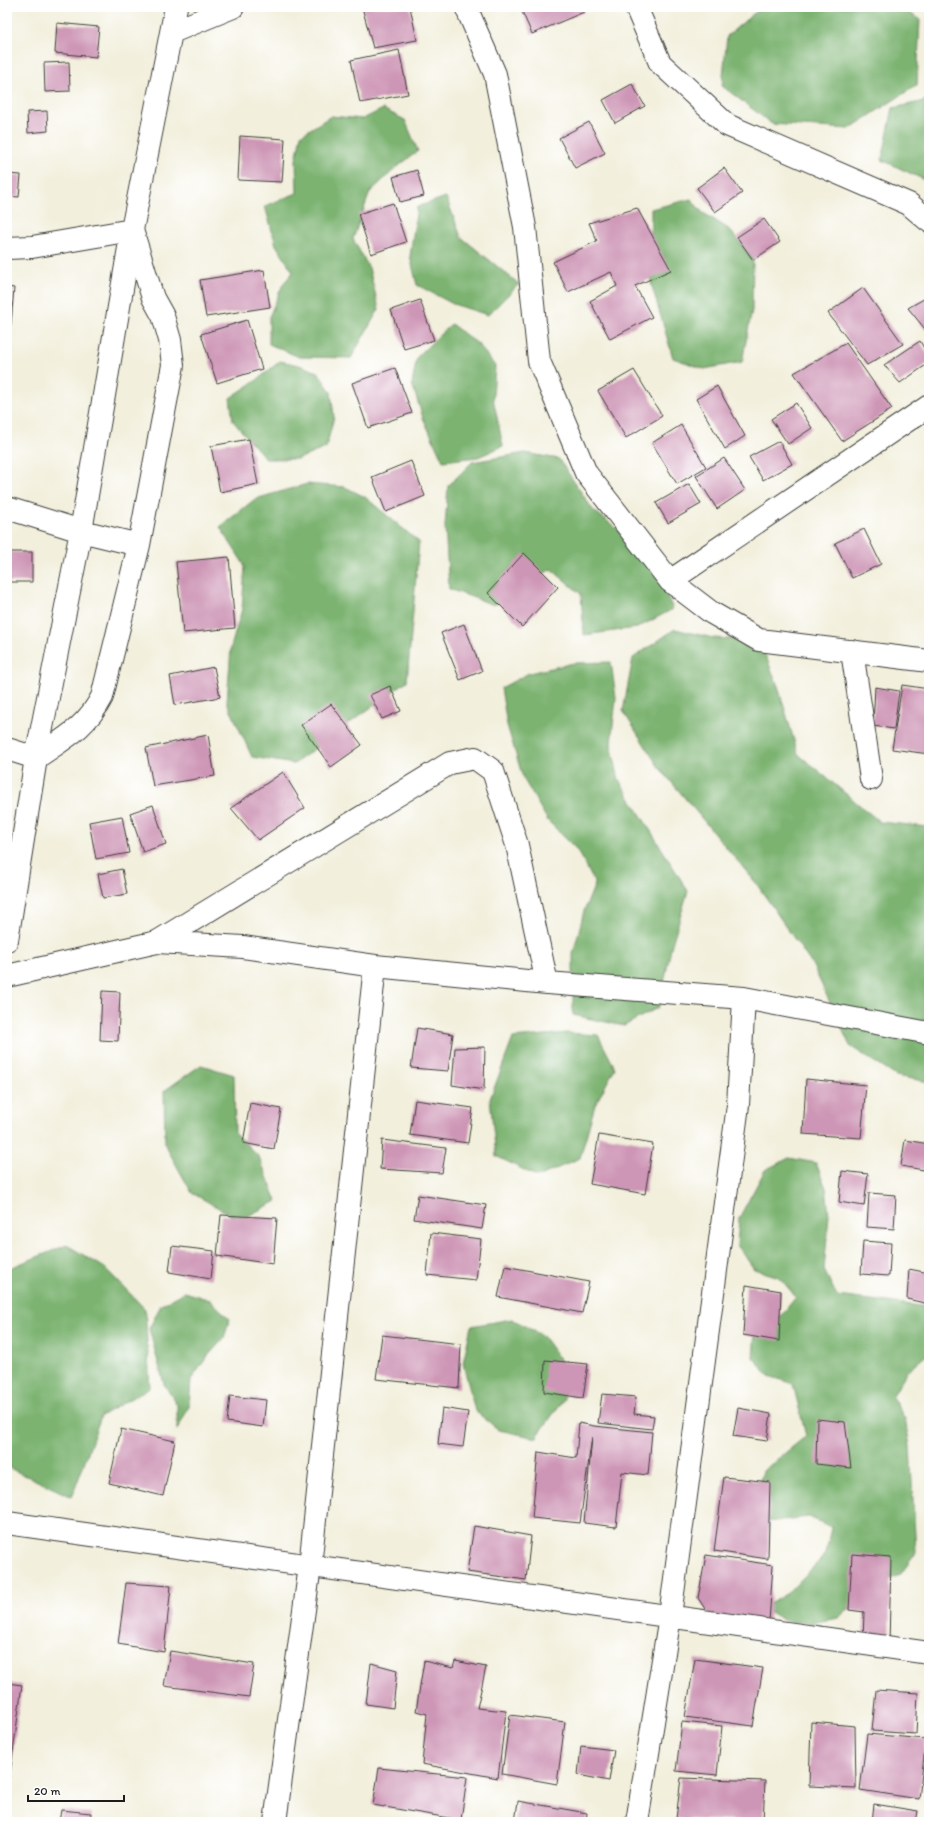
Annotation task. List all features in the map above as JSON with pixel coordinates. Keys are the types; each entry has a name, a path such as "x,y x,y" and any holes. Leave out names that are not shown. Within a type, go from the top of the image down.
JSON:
{"street":[{"path":"7,940 36,758 81,530 132,230 176,7"},
{"path":"172,32 233,7"},
{"path":"466,7 495,74 525,227 539,361 586,473 670,581 712,613 759,640 929,661"},
{"path":"636,7 660,63 727,125 908,204 929,221"},
{"path":"7,248 32,247 132,230"},
{"path":"36,758 81,727 94,713 102,697 139,545 173,365 170,340 153,298 132,230"},
{"path":"670,581 929,406"},
{"path":"7,508 81,530 139,545"},
{"path":"852,651 871,779"},
{"path":"7,749 36,758"},
{"path":"157,942 450,762 475,758 493,771 517,845 547,983"},
{"path":"7,976 157,942 243,947 375,966 547,983 744,998 929,1033"},
{"path":"275,1822 310,1566 375,966"},
{"path":"637,1822 670,1616 738,1106 744,998"},
{"path":"7,1523 929,1653"}],"green space":[{"path":"765,7 898,7 920,19 917,85 849,129 772,124 722,86 727,36 753,14"},
{"path":"929,100 929,182 882,160 893,108"},
{"path":"383,109 405,120 418,151 396,168 370,192 353,239 369,268 379,309 351,358 299,357 269,344 269,317 283,284 293,272 276,245 265,206 297,193 296,160 301,135 331,116 363,119"},
{"path":"446,197 461,237 519,284 488,315 453,304 417,285 410,256 417,207"},
{"path":"691,199 702,212 730,230 753,260 752,310 742,362 704,369 673,358 651,283 651,209"},
{"path":"451,324 478,344 495,366 493,398 503,446 478,457 443,461 423,418 412,384 417,357"},
{"path":"280,361 299,365 318,372 331,392 334,417 326,448 298,459 266,459 233,421 230,398 257,380"},
{"path":"525,453 559,459 593,510 647,552 673,609 637,628 584,635 581,594 551,569 494,605 449,589 445,526 448,486 472,462"},
{"path":"307,484 345,487 365,497 419,542 407,681 294,764 252,757 227,702 231,647 242,609 245,566 220,527 255,499"},
{"path":"675,629 713,638 759,640 778,686 798,754 880,822 929,827 929,1082 896,1076 850,1046 813,966 756,883 658,766 623,711 633,658"},
{"path":"611,662 616,698 611,744 619,780 688,891 672,944 659,1007 624,1026 573,1015 573,954 584,911 595,884 579,852 548,821 523,778 507,725 501,688 529,673 574,663"},
{"path":"567,1033 598,1035 615,1068 595,1105 580,1158 538,1177 496,1156 490,1099 513,1038"},
{"path":"201,1065 234,1075 235,1133 259,1157 277,1201 240,1220 192,1193 165,1145 164,1091"},
{"path":"789,1158 816,1163 826,1188 829,1215 824,1270 837,1296 929,1307 929,1353 907,1371 892,1397 905,1419 910,1446 916,1553 900,1575 876,1585 838,1618 811,1623 785,1621 763,1608 789,1592 826,1554 831,1527 809,1517 757,1523 755,1497 763,1471 806,1436 793,1384 769,1376 753,1357 755,1331 779,1318 796,1297 779,1277 754,1269 737,1245 739,1218 765,1170"},
{"path":"67,1245 105,1268 145,1309 150,1387 101,1416 72,1497 7,1467 7,1269"},
{"path":"185,1292 210,1300 230,1319 224,1338 207,1357 191,1380 189,1406 177,1430 177,1405 164,1384 149,1329 161,1305"},
{"path":"512,1319 543,1336 561,1361 564,1399 536,1438 499,1430 475,1411 463,1363 471,1326"}],"building":[{"path":"362,7 410,7 417,40 373,48"},
{"path":"520,7 581,7 584,12 532,34"},
{"path":"57,23 99,27 96,57 55,53"},
{"path":"399,50 408,94 360,103 351,60"},
{"path":"69,62 70,91 45,92 44,63"},
{"path":"632,84 645,106 615,123 603,100"},
{"path":"47,111 48,131 28,133 27,112"},
{"path":"589,122 605,153 575,168 559,138"},
{"path":"240,136 285,139 282,182 238,180"},
{"path":"724,168 742,193 715,212 697,188"},
{"path":"417,170 424,196 400,202 393,177"},
{"path":"7,174 21,175 19,197 7,196"},
{"path":"393,203 406,242 371,254 358,214"},
{"path":"637,208 671,270 635,286 652,317 610,339 590,301 617,286 611,272 568,292 553,262 597,241 589,223"},
{"path":"764,219 780,242 753,260 737,237"},
{"path":"264,270 270,307 206,317 200,280"},
{"path":"7,287 14,288 11,325 7,324"},
{"path":"863,288 903,344 867,365 828,313"},
{"path":"929,296 929,334 908,308"},
{"path":"420,300 434,340 404,349 391,310"},
{"path":"247,320 262,369 217,383 201,334"},
{"path":"920,341 929,357 929,363 900,383 884,365"},
{"path":"846,343 892,409 842,441 794,373"},
{"path":"395,368 412,413 368,428 352,383"},
{"path":"634,370 662,416 626,438 598,391"},
{"path":"717,386 745,436 725,449 696,399"},
{"path":"796,403 812,428 788,444 771,419"},
{"path":"681,425 706,467 677,484 652,443"},
{"path":"249,439 258,484 220,492 211,446"},
{"path":"779,441 792,464 763,480 749,457"},
{"path":"724,458 745,490 717,509 696,476"},
{"path":"411,461 425,496 386,512 372,477"},
{"path":"689,484 701,504 668,523 656,503"},
{"path":"864,529 881,564 852,578 835,543"},
{"path":"7,552 32,552 32,582 7,582"},
{"path":"524,553 558,587 522,627 488,593"},
{"path":"229,557 235,628 183,633 176,562"},
{"path":"464,624 482,671 460,680 441,633"},
{"path":"214,667 220,697 175,705 170,676"},
{"path":"902,685 929,689 929,754 892,749"},
{"path":"390,686 401,711 382,719 370,695"},
{"path":"875,687 899,691 894,729 873,726"},
{"path":"331,704 362,745 331,767 301,725"},
{"path":"208,735 215,776 153,786 146,748"},
{"path":"283,772 305,808 258,840 231,808"},
{"path":"153,805 166,844 143,852 130,813"},
{"path":"122,816 129,853 96,859 89,822"},
{"path":"122,869 127,894 103,898 98,874"},
{"path":"102,991 120,992 118,1041 100,1040"},
{"path":"417,1028 453,1034 448,1071 411,1068"},
{"path":"485,1047 484,1090 452,1085 455,1048"},
{"path":"806,1079 866,1085 861,1138 803,1134"},
{"path":"415,1100 473,1108 468,1143 410,1135"},
{"path":"250,1103 281,1109 274,1149 243,1143"},
{"path":"599,1135 653,1144 645,1194 590,1184"},
{"path":"382,1140 446,1148 442,1173 380,1169"},
{"path":"905,1140 929,1144 929,1171 901,1166"},
{"path":"842,1171 868,1174 864,1206 839,1202"},
{"path":"869,1193 896,1195 894,1229 867,1227"},
{"path":"418,1195 486,1205 482,1229 414,1219"},
{"path":"221,1215 277,1218 273,1264 217,1256"},
{"path":"431,1233 481,1239 476,1280 427,1275"},
{"path":"863,1241 891,1243 889,1276 861,1274"},
{"path":"172,1246 214,1251 211,1279 169,1272"},
{"path":"505,1266 589,1282 582,1313 498,1297"},
{"path":"909,1269 929,1273 929,1304 907,1299"},
{"path":"746,1285 781,1291 779,1341 743,1335"},
{"path":"382,1335 461,1344 459,1388 376,1379"},
{"path":"545,1360 588,1364 583,1398 544,1392"},
{"path":"602,1394 636,1397 634,1414 654,1416 652,1429 598,1423"},
{"path":"230,1396 266,1400 263,1427 227,1422"},
{"path":"442,1408 468,1412 463,1447 438,1444"},
{"path":"738,1408 771,1414 767,1441 733,1436"},
{"path":"817,1419 845,1422 851,1468 816,1464"},
{"path":"579,1423 652,1432 648,1475 622,1472 616,1527 584,1523 592,1437 580,1523 532,1518 538,1452 576,1458"},
{"path":"121,1429 175,1441 163,1496 109,1483"},
{"path":"724,1477 770,1482 768,1559 714,1551"},
{"path":"474,1526 531,1536 526,1580 467,1572"},
{"path":"852,1554 891,1557 889,1646 863,1641 864,1612 849,1610"},
{"path":"706,1555 773,1565 769,1622 709,1615 698,1598"},
{"path":"126,1583 171,1586 164,1652 118,1644"},
{"path":"170,1651 254,1664 249,1697 164,1686"},
{"path":"695,1659 763,1668 753,1726 685,1717"},
{"path":"424,1661 453,1668 455,1661 486,1667 477,1708 506,1711 498,1778 422,1764 427,1714 416,1711"},
{"path":"371,1663 397,1670 393,1708 366,1704"},
{"path":"7,1683 22,1685 8,1790 7,1790"},
{"path":"876,1690 918,1693 916,1734 872,1731"},
{"path":"510,1715 565,1722 557,1784 502,1774"},
{"path":"682,1722 722,1726 717,1775 676,1771"},
{"path":"811,1722 855,1726 856,1788 809,1786"},
{"path":"867,1734 926,1739 919,1799 860,1790"},
{"path":"581,1746 614,1750 609,1781 578,1775"},
{"path":"928,1749 929,1774 926,1774"},
{"path":"379,1768 467,1777 461,1820 373,1805"},
{"path":"681,1778 765,1781 763,1822 676,1819"},
{"path":"518,1801 587,1813 586,1822 515,1822"},
{"path":"874,1804 918,1811 916,1822 872,1822"},
{"path":"61,1810 91,1813 90,1822 59,1822"}]}
